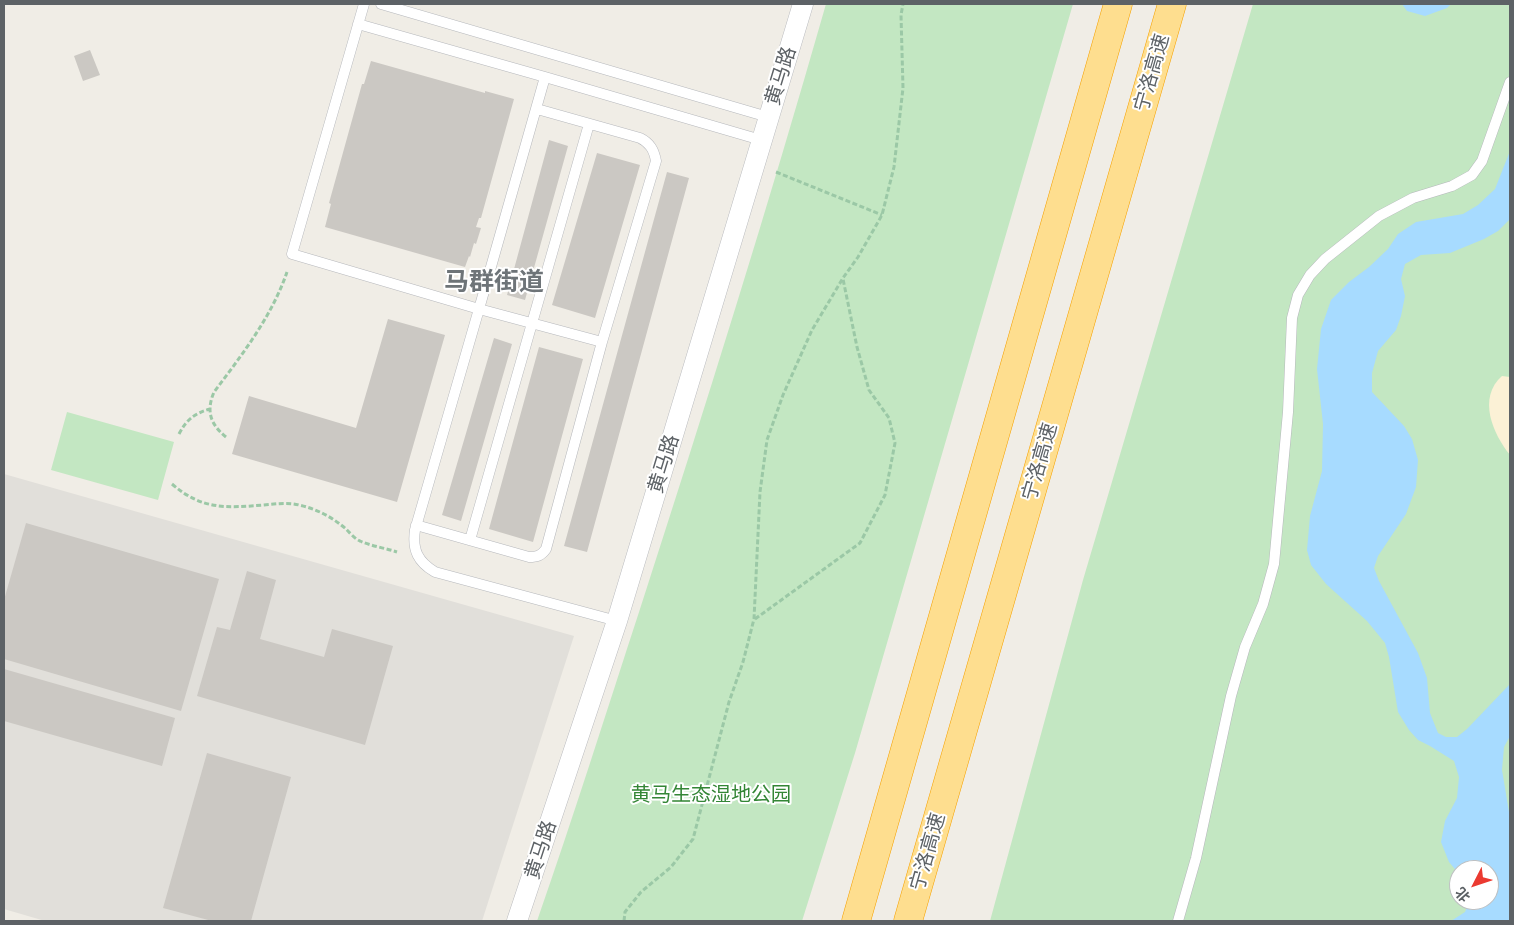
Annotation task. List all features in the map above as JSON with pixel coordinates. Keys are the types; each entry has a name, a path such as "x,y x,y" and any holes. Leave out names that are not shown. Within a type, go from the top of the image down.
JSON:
{"highway":[{"path":"856,921 1118,4"},
{"name":"宁洛高速","path":"908,921 1172,4"}],"street":[{"name":"黄马路","path":"518,921 617,621 803,4"}],"lane":[{"path":"364,4 292,254 479,309 602,342"},
{"path":"381,4 768,117"},
{"path":"358,24 761,140"},
{"path":"546,77 416,526 415,549 418,558 435,572 617,621"},
{"path":"1178,921 1196,858 1231,696 1245,647 1263,604 1274,564 1288,412 1292,318 1298,295 1310,275 1325,259 1379,216 1413,198 1452,186 1472,175 1482,160 1510,82"},
{"path":"416,526 529,557 542,555 546,550 602,342 656,161 646,141 640,138 537,109"},
{"path":"470,540 589,124"}],"path":[{"path":"624,921 625,912 641,892 671,867 693,839 729,702 743,662 754,619 760,492 767,440 783,395 812,330 882,215 894,167 903,88 901,15 903,4"},
{"path":"774,171 882,215"},
{"path":"226,437 217,430 212,420 211,400 214,392 270,312 282,286 292,254"},
{"path":"754,619 860,543 885,495 895,443 890,418 869,390 857,347 843,278"},
{"path":"179,434 191,418 199,412 210,410"},
{"path":"172,484 193,499 205,504 221,507 297,504 320,512 336,521 358,541 418,558"}],"shaded area":[{"path":"4,474 574,636 482,921 45,921 4,909"}],"green space":[{"name":"黄马生态湿地公园","path":"826,4 1073,4 855,753 802,921 537,921 564,843 712,383 782,156"},
{"path":"1253,4 1510,4 1510,921 990,921 1083,580"},
{"path":"67,412 174,442 158,500 51,470"}],"sand":[{"path":"1502,376 1510,377 1510,455 1498,437 1490,416 1490,395 1494,385"}],"water":[{"path":"1402,4 1451,4 1447,8 1425,16 1407,11"},
{"path":"1510,151 1510,219 1498,231 1484,239 1450,253 1421,255 1405,264 1401,279 1405,296 1401,316 1396,330 1378,351 1372,373 1372,392 1404,426 1412,439 1418,460 1416,487 1406,514 1378,556 1374,568 1379,581 1418,653 1427,678 1430,713 1438,733 1446,737 1457,737 1510,684 1510,736 1504,747 1502,770 1510,818 1510,921 1451,921 1466,910 1499,910 1499,860 1449,860 1449,862 1441,842 1445,821 1457,798 1459,777 1454,761 1418,740 1409,730 1398,712 1385,643 1367,621 1326,584 1311,565 1307,550 1310,516 1322,471 1323,424 1317,369 1321,329 1331,300 1388,249 1398,234 1416,222 1463,214 1478,205 1495,189"}],"building":[{"path":"90,50 100,75 83,81 74,56"},
{"path":"371,61 485,93 485,91 514,99 481,218 479,218 476,227 481,228 465,267 325,227 331,204 329,203 362,84 364,84"},
{"path":"549,140 568,146 525,300 507,295"},
{"path":"597,153 640,165 595,318 552,305"},
{"path":"667,172 689,178 587,552 564,546"},
{"path":"388,319 445,335 397,502 232,454 249,396 356,428"},
{"path":"494,338 512,344 461,521 442,515"},
{"path":"539,347 583,359 533,542 489,529"},
{"path":"26,523 219,579 181,711 4,659 4,600"},
{"path":"247,571 276,580 260,639 324,657 332,629 393,646 365,745 197,696 217,627 230,630"},
{"path":"4,669 175,718 162,766 4,721"},
{"path":"207,753 291,777 251,921 212,921 163,908"}],"district":[{"name":"马群街道","path":"494,282"}]}
